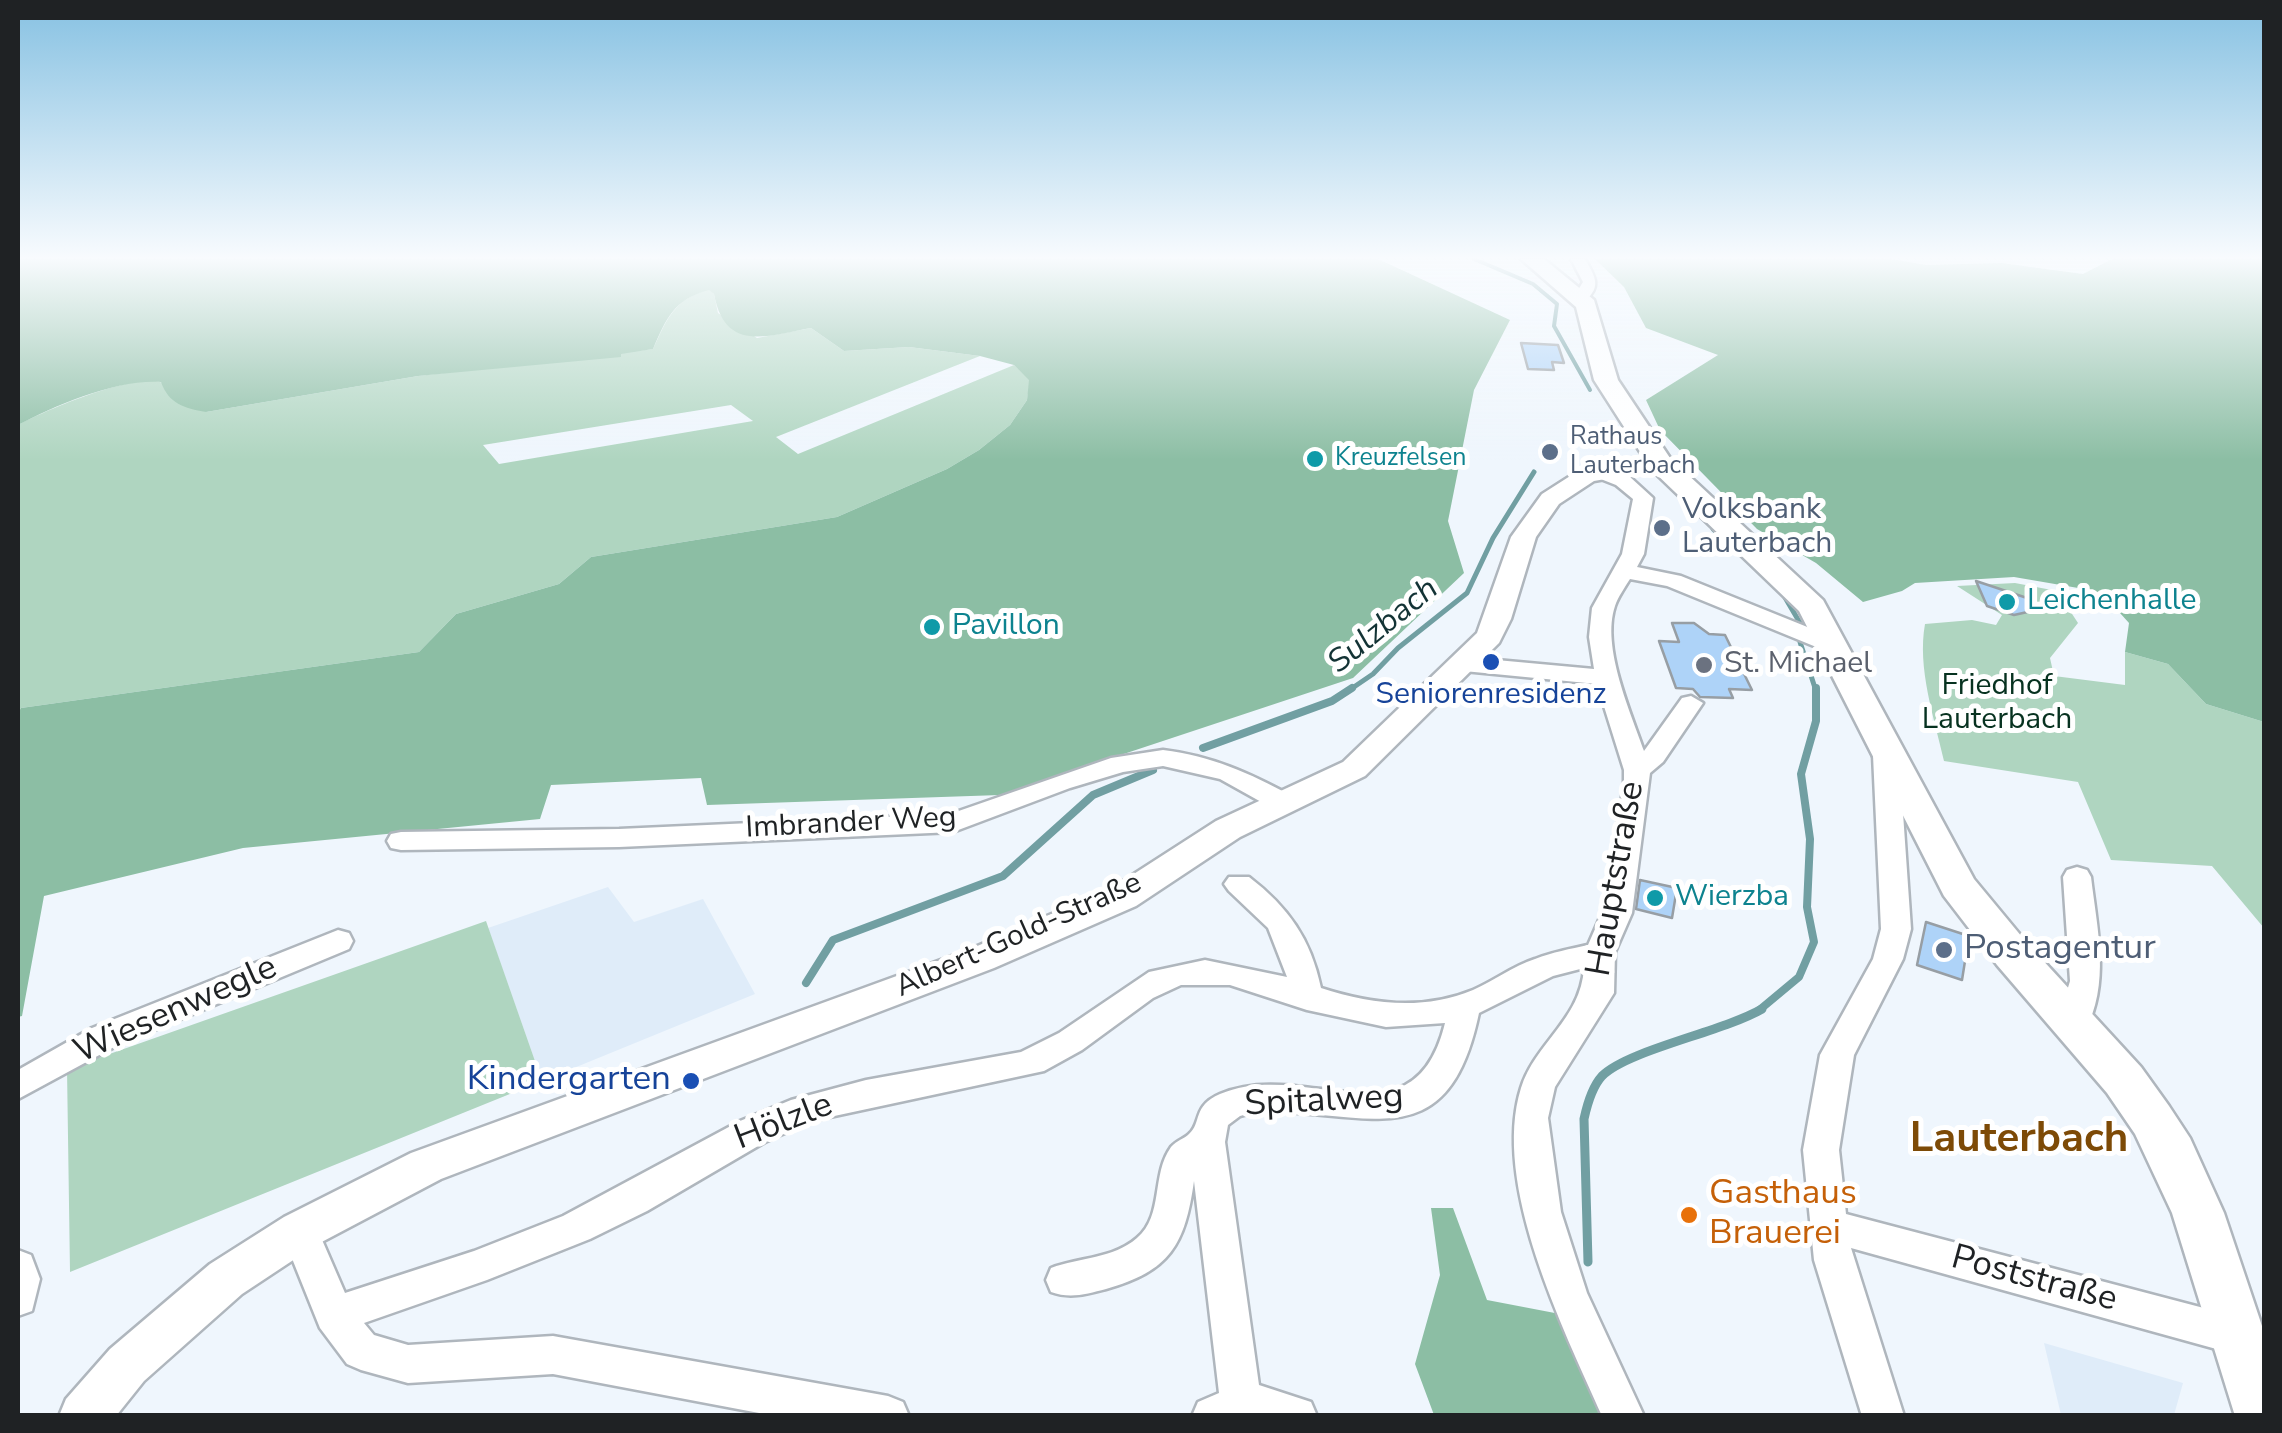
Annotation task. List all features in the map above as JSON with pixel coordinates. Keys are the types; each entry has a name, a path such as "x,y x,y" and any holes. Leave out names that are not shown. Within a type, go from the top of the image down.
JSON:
{"main road":[{"path":"1594,326 1606,380 1660,463 1812,607 1958,886 2124,1080 2172,1153 2198,1213 2264,1416"}],"street":[{"name":"Albert-Gold-Straße","path":"300,1230 426,1166 981,959 1106,904 1228,829 1354,769 1490,637 1500,618 1514,560 1537,512 1564,486 1595,470 1660,463"},
{"name":"Hauptstraße","path":"1595,470 1623,482 1643,498 1633,554 1603,608 1601,637 1607,678 1638,770 1617,913 1600,952 1598,993 1539,1084 1531,1118 1532,1155 1543,1212 1568,1294 1623,1416"},
{"path":"1625,571 1673,581 1834,646"},
{"path":"1464,664 1607,678"},
{"path":"1638,770 1652,762 1678,714 1691,703"},
{"path":"1884,1416 1844,1302 1821,1150 1837,1055 1888,959 1896,929 1886,750"},
{"name":"Imbrander Weg","path":"401,841 619,838 954,822 1060,782 1120,764 1162,758 1196,762 1229,773 1282,802"},
{"path":"2073,1024 2086,981 2076,877"},
{"path":"1239,884 1278,915 1290,931 1301,962 1307,998"},
{"name":"Wiesenwegle","path":"18,1086 104,1037 338,941"},
{"name":"Hölzle","path":"334,1315 467,1273 532,1247 665,1184 717,1149 758,1128 804,1110 862,1094 1028,1064 1068,1047 1143,988 1180,974 1218,973 1388,1016 1427,1014 1465,1006 1543,968 1600,952"},
{"name":"Spitalweg","path":"1232,1411 1208,1142 1212,1118 1231,1104 1244,1102 1294,1100 1390,1106 1416,1100 1433,1088 1447,1068 1465,1006"},
{"name":"Spitalweg","path":"1065,1280 1114,1270 1159,1243 1176,1208 1178,1162 1192,1146 1208,1142"},
{"name":"Poststraße","path":"1830,1226 2238,1336"},
{"path":"84,1416 126,1365 226,1279 300,1230 334,1315 361,1351 408,1364 553,1355 888,1416"},
{"path":"18,1267 18,1298"},
{"path":"1232,1411 1278,1406 1296,1416"}],"shaded area":[{"path":"608,887 634,922 703,899 755,994 542,1081 488,928"},
{"path":"2044,1343 2183,1383 2174,1415 2061,1415"}],"green space":[{"path":"18,326 663,326 653,349 621,357 418,376 206,412 178,404 161,382 144,382 87,395 18,425"},
{"path":"729,326 1507,326 1474,390 1448,521 1464,573 1353,678 1000,795 707,805 701,778 551,785 540,819 243,848 44,896 22,1016 18,1017 21,708 419,652 456,614 559,584 591,557 837,517 947,469 979,450 1010,425 1027,400 1029,380 1014,365 980,356 909,347 844,351 811,328 764,336 738,333"},
{"path":"738,326 757,338 811,328 844,351 909,347 980,356 776,437 798,454 1014,365 1030,380 1027,400 1010,425 979,450 947,469 837,517 591,557 559,584 456,614 419,652 21,708 18,713 18,425 88,395 130,383 160,382 206,412 418,376 653,349 663,328","holes":["731,405 753,421 499,464 483,445"]},
{"path":"2264,326 2264,722 2206,704 2168,664 2125,652 2129,623 2111,603 2084,589 2014,577 1915,583 1902,591 1863,602 1816,563 1757,529 1660,430 1646,400 1718,355 1646,328"},
{"name":"Friedhof Lauterbach","path":"2015,583 2057,591 2078,623 2050,658 2054,676 2125,685 2125,652 2168,664 2206,704 2264,722 2264,928 2212,866 2111,860 2078,782 1944,761 1925,675 1925,624 1972,620 1996,625 2002,615 1957,586"},
{"path":"486,921 542,1081 70,1272 67,1069"},
{"path":"1431,1208 1453,1208 1487,1300 1560,1314 1601,1415 1434,1415 1415,1364 1440,1275"}],"building":[{"path":"1521,343 1558,345 1564,363 1552,362 1554,370 1528,369"},
{"name":"Leichenhalle","path":"1976,581 2027,598 2032,611 2014,615 1987,606"},
{"name":"St. Michael","path":"1672,623 1694,623 1709,634 1725,635 1752,690 1729,689 1733,698 1700,697 1693,689 1676,688 1659,641 1679,642"},
{"name":"Wierzba","path":"1640,880 1677,888 1672,918 1636,909"},
{"name":"Postagentur","path":"1926,922 1969,936 1962,980 1917,965"}],"waterway":[{"name":"Lauterbach","path":"1554,326 1590,390"},
{"name":"Sulzbach","path":"1348,691 1467,593 1493,538 1534,472"},
{"name":"Lauterbach","path":"1713,529 1730,545"},
{"name":"Lauterbach","path":"1783,594 1800,623"},
{"name":"Lauterbach","path":"1800,642 1816,691"},
{"name":"Sulzbach","path":"1203,748 1332,701 1352,688"},
{"name":"Lauterbach","path":"1759,1011 1799,977 1814,942 1807,907 1810,839 1801,774 1816,721 1816,691"},
{"name":"Sulzbach","path":"806,983 833,940 1003,876 1093,795 1153,770"},
{"name":"Lauterbach","path":"1588,1262 1584,1119 1598,1080 1632,1058 1759,1011"}],"place":[{"name":"Rathaus Lauterbach","path":"1550,452"},
{"name":"Kreuzfelsen","path":"1315,459"},
{"name":"Volksbank Lauterbach","path":"1662,528"},
{"name":"Leichenhalle","path":"2007,602"},
{"name":"Pavillon","path":"932,627"},
{"name":"Seniorenresidenz","path":"1491,662"},
{"name":"St. Michael","path":"1704,665"},
{"name":"Wierzba","path":"1655,898"},
{"name":"Postagentur","path":"1944,950"},
{"name":"Kindergarten","path":"691,1081"},
{"name":"Gasthaus Brauerei","path":"1689,1215"}],"district":[{"name":"Lauterbach","path":"2019,1141"}]}
